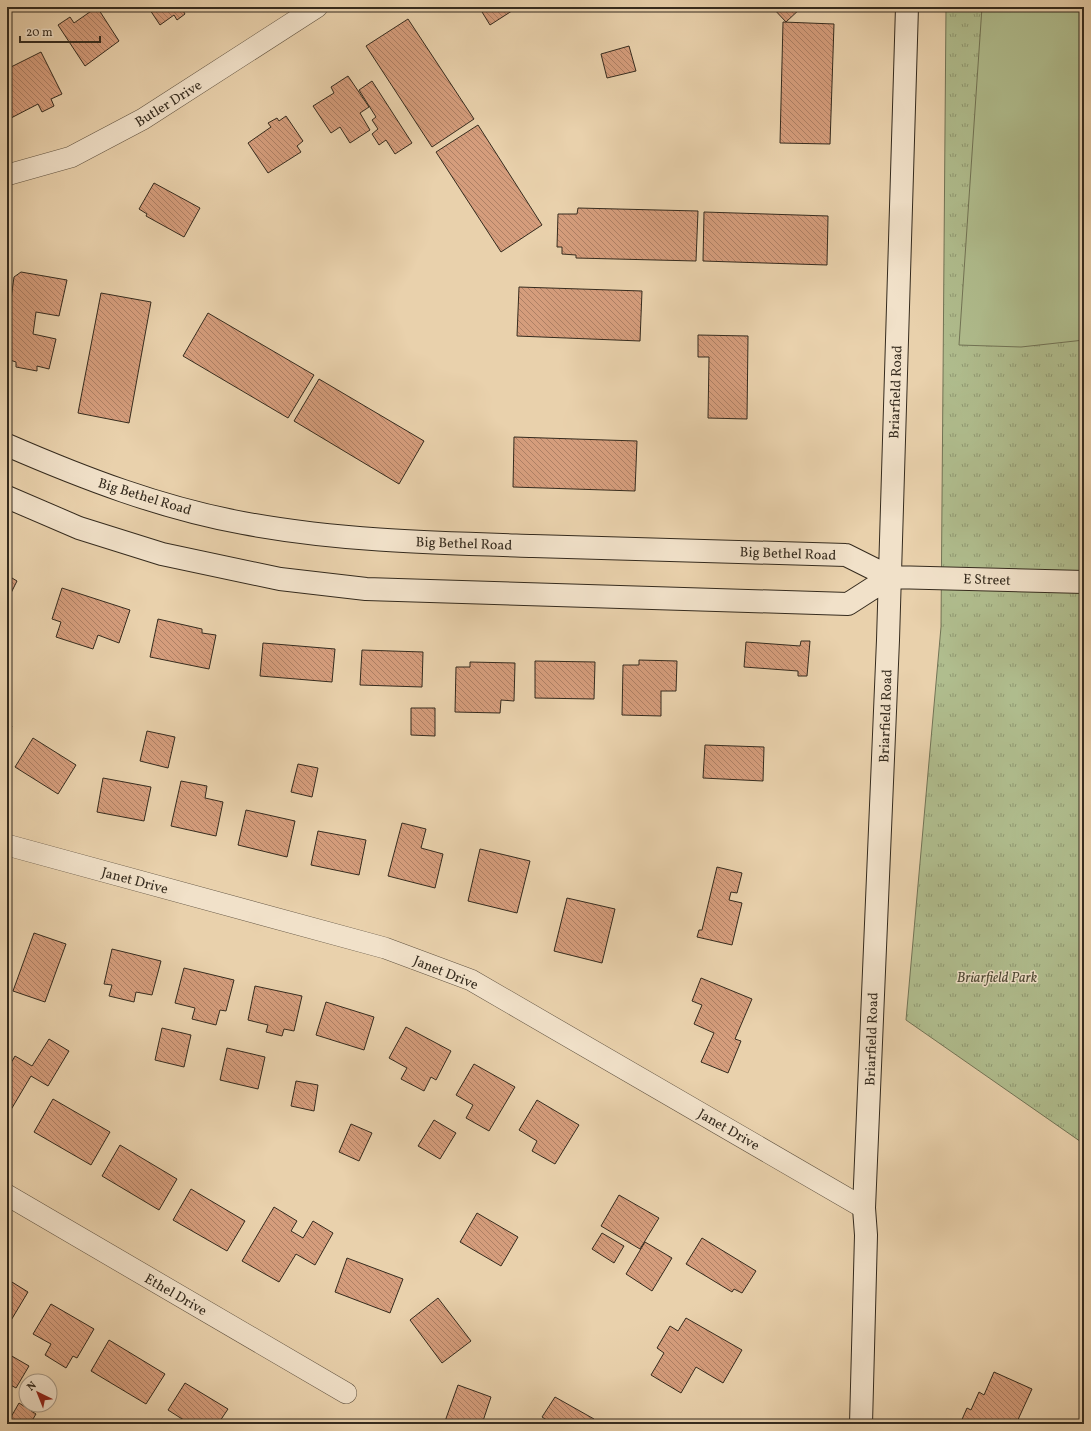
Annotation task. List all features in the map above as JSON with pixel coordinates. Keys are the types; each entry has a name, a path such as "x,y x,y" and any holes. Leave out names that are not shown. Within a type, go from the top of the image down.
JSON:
{"main road":[{"name":"Briarfield Road","path":"861,1424 866,1235 864,1208 890,576 907,7"},
{"name":"Big Bethel Road","path":"7,445 62,469 137,496 175,507 242,523 324,536 466,544 846,555 890,576"},
{"path":"7,497 80,528 184,560 280,579 366,589 848,604 890,576"},
{"name":"E Street","path":"890,576 1084,582"}],"street":[{"name":"Butler Drive","path":"7,175 71,157 143,119 317,7"},
{"name":"Janet Drive","path":"7,845 385,948 471,980 864,1208"},
{"name":"Ethel Drive","path":"7,1194 346,1392"}],"green space":[{"name":"Briarfield Park","path":"946,7 1084,7 1084,1144 906,1020 941,627"},
{"path":"982,7 1084,7 1084,340 1021,347 959,345"}],"building":[{"path":"97,7 119,41 85,66 58,25 70,17 74,23"},
{"path":"148,7 186,7 182,9 185,14 177,20 174,15 160,25"},
{"path":"479,7 518,7 490,25"},
{"path":"772,7 802,7 786,22"},
{"path":"408,19 474,119 432,147 366,46"},
{"path":"783,22 834,24 830,144 780,143"},
{"path":"629,46 636,71 607,78 601,54"},
{"path":"41,52 62,94 51,99 54,106 42,112 38,104 11,118 7,111 7,69"},
{"path":"348,76 369,107 360,113 370,130 350,143 340,127 331,133 313,106 334,93 331,87"},
{"path":"372,81 412,143 395,154 386,140 379,145 372,134 378,129 372,120 376,117 359,90"},
{"path":"286,116 303,141 297,146 301,152 268,173 248,143 271,127 268,123 277,118 279,121"},
{"path":"478,125 542,225 501,252 436,152"},
{"path":"154,183 200,208 184,237 146,216 147,214 139,209"},
{"path":"578,208 698,211 696,261 576,258 576,255 562,254 562,247 557,247 558,214 577,214"},
{"path":"704,212 828,216 827,265 703,261"},
{"path":"21,272 67,280 59,316 36,312 33,334 56,339 49,369 37,366 37,371 16,367 16,362 7,359 7,298 11,299 14,277"},
{"path":"519,287 642,291 640,341 517,336"},
{"path":"101,293 151,302 129,423 78,413"},
{"path":"208,313 314,375 288,418 183,356"},
{"path":"698,335 748,336 747,419 708,418 709,357 698,357"},
{"path":"319,379 424,441 399,484 294,421"},
{"path":"514,437 637,441 635,491 513,487"},
{"path":"7,575 17,581 7,601"},
{"path":"62,588 130,610 119,643 98,635 93,649 56,637 61,622 52,619"},
{"path":"158,619 202,629 202,633 216,635 209,669 150,657"},
{"path":"801,641 810,641 807,676 798,676 798,671 744,667 746,642 800,646"},
{"path":"263,643 335,649 332,682 260,676"},
{"path":"362,650 423,652 422,687 360,685"},
{"path":"639,660 677,661 676,691 661,691 661,716 622,715 623,665 639,665"},
{"path":"535,661 595,662 594,699 535,698"},
{"path":"470,662 515,663 514,701 501,700 500,713 455,712 456,667 470,667"},
{"path":"411,708 435,708 435,736 411,735"},
{"path":"7,724 12,726 7,734"},
{"path":"147,731 175,737 168,768 140,761"},
{"path":"33,738 76,765 58,794 15,767"},
{"path":"705,745 764,747 763,781 703,778"},
{"path":"298,764 318,768 312,797 291,792"},
{"path":"103,778 151,787 144,821 97,812"},
{"path":"181,781 207,786 205,798 223,802 216,836 171,826"},
{"path":"246,810 295,821 287,857 238,845"},
{"path":"402,823 426,829 421,848 443,854 435,888 388,876"},
{"path":"318,831 366,840 359,875 311,865"},
{"path":"480,849 530,861 517,913 468,901"},
{"path":"717,867 742,873 737,893 731,892 729,900 742,903 732,945 697,937 699,930 702,930"},
{"path":"567,898 615,909 602,963 554,951"},
{"path":"34,933 66,944 45,1002 13,991"},
{"path":"112,949 161,961 152,995 136,992 134,1002 109,996 112,985 104,984"},
{"path":"184,968 234,980 226,1011 220,1010 216,1025 192,1019 195,1008 175,1003"},
{"path":"701,978 752,999 735,1039 741,1041 728,1073 701,1062 714,1033 694,1024 702,1005 692,1001"},
{"path":"255,986 302,996 294,1031 284,1029 282,1036 266,1032 268,1025 248,1020"},
{"path":"326,1002 374,1017 364,1050 316,1035"},
{"path":"406,1027 451,1051 436,1080 431,1077 424,1091 401,1079 407,1068 389,1058"},
{"path":"162,1028 191,1035 184,1067 155,1060"},
{"path":"49,1039 69,1051 48,1086 31,1076 9,1113 7,1112 7,1061 11,1063 15,1056 32,1066"},
{"path":"227,1048 265,1057 258,1089 220,1080"},
{"path":"474,1064 515,1087 489,1131 466,1118 473,1105 456,1095"},
{"path":"296,1081 318,1085 314,1111 291,1106"},
{"path":"53,1099 110,1132 91,1165 34,1132"},
{"path":"537,1100 579,1125 555,1164 532,1151 537,1141 519,1130"},
{"path":"434,1120 456,1133 440,1159 418,1146"},
{"path":"351,1124 372,1133 359,1161 339,1152"},
{"path":"120,1145 177,1179 159,1210 102,1176"},
{"path":"191,1189 245,1221 227,1251 173,1220"},
{"path":"619,1195 659,1218 640,1249 601,1226"},
{"path":"274,1207 297,1221 291,1231 303,1238 313,1221 333,1233 315,1265 296,1254 279,1282 242,1261"},
{"path":"477,1213 518,1237 501,1266 460,1242"},
{"path":"602,1233 624,1246 614,1263 592,1249"},
{"path":"702,1238 756,1271 742,1293 734,1289 732,1292 686,1264"},
{"path":"645,1242 672,1258 652,1291 626,1274"},
{"path":"347,1258 403,1279 390,1313 335,1292"},
{"path":"7,1279 28,1292 10,1322 7,1320"},
{"path":"438,1298 471,1341 442,1363 410,1320"},
{"path":"51,1304 94,1329 77,1358 73,1356 66,1368 45,1355 51,1344 33,1334"},
{"path":"686,1318 742,1350 723,1383 696,1367 681,1393 651,1375 664,1353 657,1348 670,1326 678,1331"},
{"path":"109,1340 165,1374 146,1404 91,1371"},
{"path":"10,1355 29,1366 25,1373 18,1373 18,1385 16,1388 7,1383 7,1360"},
{"path":"994,1372 1032,1389 1016,1424 960,1424 967,1408 971,1410 979,1392 984,1395"},
{"path":"185,1383 228,1409 218,1424 190,1424 168,1410"},
{"path":"458,1385 491,1397 482,1424 444,1424"},
{"path":"555,1397 594,1419 591,1424 553,1424 542,1417"},
{"path":"18,1405 18,1413 36,1414 30,1424 7,1424"}]}
